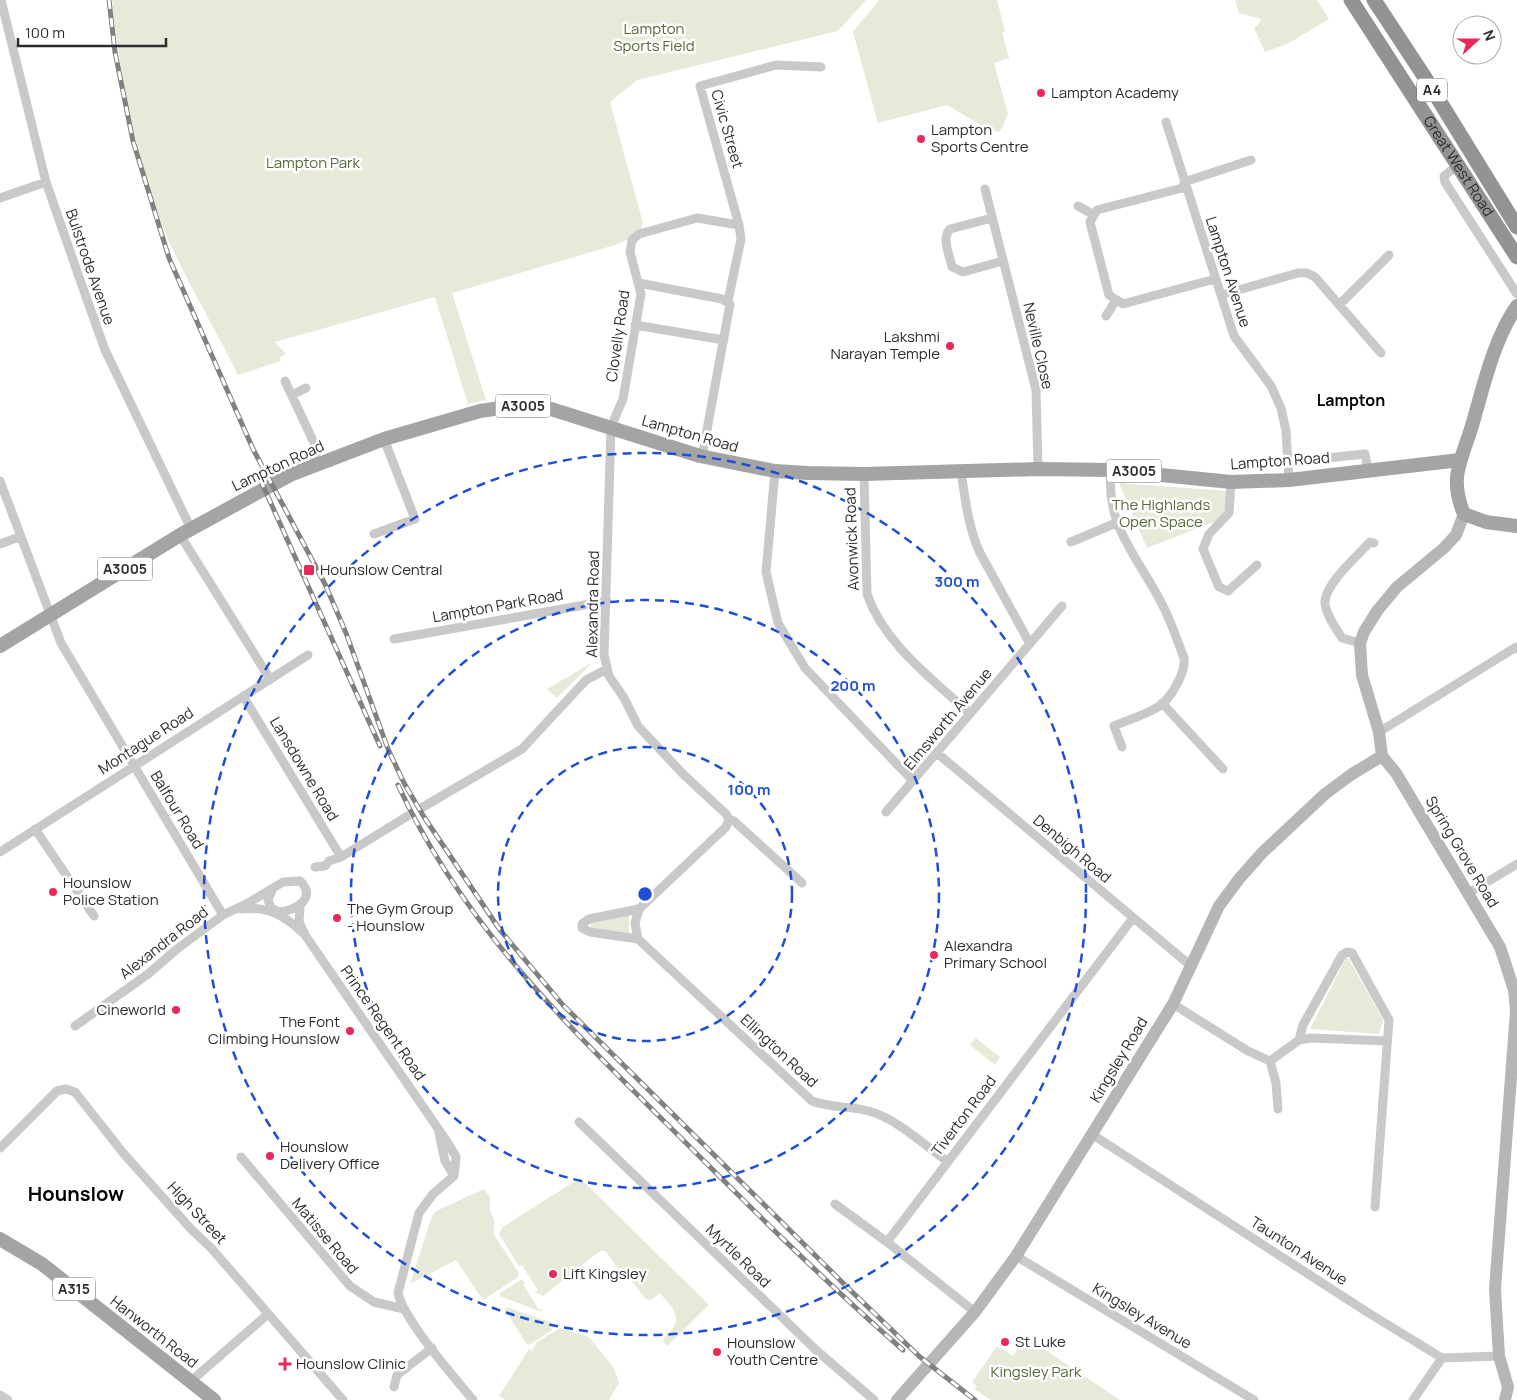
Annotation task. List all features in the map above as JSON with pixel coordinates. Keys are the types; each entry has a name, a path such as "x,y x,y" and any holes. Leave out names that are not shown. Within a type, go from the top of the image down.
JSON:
{"highway":[{"name":"Great West Road","path":"1351,0 1452,169 1517,257"},
{"name":"Great West Road","path":"1374,0 1424,76 1517,227"}],"main road":[{"path":"1515,314 1491,357 1460,460 1457,490 1459,503 1464,514 1486,522 1517,526"},
{"name":"Lampton Road","path":"0,646 185,532 259,491 314,465 384,439 480,411 514,406 551,410 611,427 702,457 775,471 864,474 1038,469 1111,470 1231,482 1289,480 1460,460"},
{"name":"Spring Grove Road","path":"1464,514 1456,535 1444,548 1397,586 1377,611 1364,632 1360,644 1362,675 1378,732 1382,756 1396,773 1500,947 1514,990 1516,1011 1513,1118 1495,1289 1499,1356 1513,1385 1505,1400"},
{"name":"Kingsley Road","path":"901,1399 975,1312 1016,1256 1173,1004 1219,906 1245,872 1326,794 1352,774 1382,756"},
{"name":"Hanworth Road","path":"0,1239 42,1264 191,1381 211,1399"}],"street":[{"name":"Bulstrode Avenue","path":"1,0 46,182 105,350 185,532 270,679"},
{"name":"Civic Street","path":"702,457 730,308 728,300 741,239 739,225 700,86 776,65 821,67"},
{"name":"Lampton Avenue","path":"1166,122 1234,336 1271,386 1281,408 1285,425 1289,480"},
{"path":"1215,279 1123,304 1110,295 1090,222 1097,210 1185,184 1250,160"},
{"name":"Great West Road","path":"1452,169 1444,176 1445,182 1517,294"},
{"path":"0,198 46,182"},
{"name":"Neville Close","path":"985,189 1036,390 1038,469"},
{"path":"1078,206 1094,215"},
{"name":"Clovelly Road","path":"611,427 623,399 640,294 639,283 630,252 632,240 639,234 697,218 739,225"},
{"path":"992,218 950,229 946,233 945,238 952,267 962,272 1004,262"},
{"path":"1339,305 1389,255"},
{"path":"1221,295 1298,273 1308,273 1315,277 1381,353"},
{"path":"639,283 728,300"},
{"path":"1106,316 1116,300"},
{"path":"635,325 724,340"},
{"path":"285,381 316,447 314,465"},
{"path":"292,395 306,388"},
{"name":"Alexandra Road","path":"423,807 522,750 586,680 607,669 604,655 611,427"},
{"path":"374,534 415,519 384,439"},
{"path":"1288,462 1365,454 1368,470"},
{"path":"1111,470 1110,492 1116,523 1126,544 1162,605 1184,658 1185,667 1179,681 1162,703 1114,726 1122,747"},
{"path":"775,471 766,572 778,623 805,668 913,781"},
{"path":"961,471 967,520 972,535 1030,644"},
{"name":"Avonwick Road","path":"864,474 866,579 867,594 873,611 892,638 970,714"},
{"name":"Balfour Road","path":"0,481 19,538 48,615 61,643 223,915"},
{"path":"1231,482 1229,513 1209,534 1203,549 1219,587 1223,591 1228,591 1257,565"},
{"path":"1071,542 1116,523"},
{"path":"0,544 19,538"},
{"path":"1360,644 1342,638 1325,603 1328,589 1370,542 1374,543"},
{"name":"Lampton Park Road","path":"394,639 607,601"},
{"name":"Elmsworth Avenue","path":"886,812 1062,606"},
{"path":"1378,732 1516,647 1517,649"},
{"name":"Montague Road","path":"0,852 308,655"},
{"path":"607,669 612,683 624,698 642,731 683,774 726,814 729,820 734,821 802,883"},
{"name":"Lansdowne Road","path":"243,696 341,856"},
{"path":"1162,703 1223,769"},
{"name":"Denbigh Road","path":"937,753 1191,966"},
{"path":"315,867 325,866 329,861 341,856 406,817"},
{"path":"639,909 589,919 582,924 582,928 590,932 638,939 635,923 639,909 726,827 729,820"},
{"path":"35,829 94,916"},
{"path":"1468,893 1517,864"},
{"path":"236,910 261,908 275,911 284,912 300,906 304,901 306,892 300,881 287,880 273,888 268,900 275,911"},
{"name":"Alexandra Road","path":"75,1026 148,974 177,949 223,915 236,910 273,888"},
{"name":"Prince Regent Road","path":"300,906 299,922 305,935 456,1157 454,1176 433,1194 415,1222 398,1292 404,1309 473,1400"},
{"name":"Prince Regent Road","path":"275,911 305,935"},
{"name":"Tiverton Road","path":"887,1242 1134,918"},
{"name":"Ellington Road","path":"638,939 812,1101 826,1106 867,1110 880,1115 947,1161"},
{"path":"1299,1040 1308,1018 1342,955 1347,952 1352,953 1389,1020 1375,1207"},
{"path":"1173,1004 1248,1051 1270,1061"},
{"path":"1270,1061 1299,1040 1311,1038 1387,1041"},
{"path":"1270,1061 1276,1083 1278,1110"},
{"name":"High Street","path":"0,1148 57,1091 66,1089 75,1092 124,1154 191,1230 212,1249 343,1400"},
{"name":"Myrtle Road","path":"579,1122 816,1350 874,1400"},
{"name":"Taunton Avenue","path":"1093,1135 1367,1312 1442,1358"},
{"name":"Matisse Road","path":"241,1157 350,1286 374,1302 404,1309"},
{"path":"835,1204 887,1242 975,1312"},
{"name":"Kingsley Avenue","path":"1016,1256 1254,1400"},
{"path":"191,1381 268,1314"},
{"path":"394,1387 397,1375 432,1348"},
{"path":"1413,1400 1442,1358 1499,1356"},
{"path":"0,1395 8,1400"}],"green space":[{"name":"Lampton Park","path":"112,0 866,0 838,31 637,80 610,102 643,223 639,234 618,244 452,293 486,400 468,404 435,297 275,342 286,354 280,357 281,361 238,375 183,271 156,208 140,157 128,105"},
{"path":"879,0 997,0 1005,31 1002,32 1009,58 994,63 1008,114 1000,132 989,130 947,105 878,123 853,32"},
{"path":"1235,0 1317,0 1329,19 1289,43 1265,52 1254,28 1261,19 1239,13"},
{"name":"The Highlands Open Space","path":"1119,483 1228,491 1227,509 1216,521 1147,548"},
{"path":"593,662 557,698 547,689"},
{"path":"629,915 629,934 594,930 591,927 591,923"},
{"path":"1347,956 1383,1020 1379,1034 1310,1029"},
{"path":"976,1038 1000,1057 995,1065 970,1045"},
{"path":"580,1178 709,1305 667,1346 663,1341 676,1323 673,1309 660,1293 651,1300 646,1299 630,1279 628,1281 605,1251 600,1251 543,1296 535,1292 538,1290 522,1265 519,1266 499,1234 503,1227"},
{"path":"484,1189 490,1197 490,1212 494,1219 494,1235 519,1273 517,1278 483,1300 456,1260 410,1284 432,1216 436,1211"},
{"path":"521,1280 525,1282 523,1284 539,1310 542,1308 541,1312 500,1296 500,1293"},
{"path":"506,1307 550,1322 552,1330 529,1345 505,1310"},
{"path":"560,1328 589,1337 614,1368 619,1383 609,1400 505,1400 499,1396 529,1349 532,1351 537,1342"},
{"name":"Kingsley Park","path":"1023,1340 1041,1347 1120,1400 991,1400 974,1389 977,1386 972,1382 997,1346 1013,1356"}],"tunnel":[{"path":"406,817 423,807"}],"railway":[{"path":"109,0 115,52 133,141 169,258 253,449 325,584 346,633 388,749 404,783 424,817 500,930 563,1005 920,1357 975,1400"},
{"path":"260,479 380,746"},
{"path":"398,785 424,836 454,884 486,929 521,972 635,1093 816,1271 903,1350"}],"place":[{"name":"Lampton Academy","path":"1041,93"},
{"name":"Lampton Sports Centre","path":"921,139"},
{"name":"Lakshmi Narayan Temple","path":"950,346"},
{"name":"Hounslow Central","path":"309,570"},
{"name":"Hounslow Police Station","path":"53,892"},
{"name":"The Gym Group - Hounslow","path":"337,918"},
{"name":"Alexandra Primary School","path":"934,955"},
{"name":"Cineworld","path":"176,1010"},
{"name":"The Font Climbing Hounslow","path":"350,1031"},
{"name":"Hounslow Delivery Office","path":"270,1156"},
{"name":"Lift Kingsley","path":"553,1274"},
{"name":"St Luke","path":"1005,1342"},
{"name":"Hounslow Youth Centre","path":"717,1352"},
{"name":"Hounslow Clinic","path":"285,1364"}],"district":[{"name":"Lampton","path":"1351,400"},
{"name":"Hounslow","path":"76,1194"}],"park label":[{"name":"Lampton Sports Field","path":"654,38"}]}
